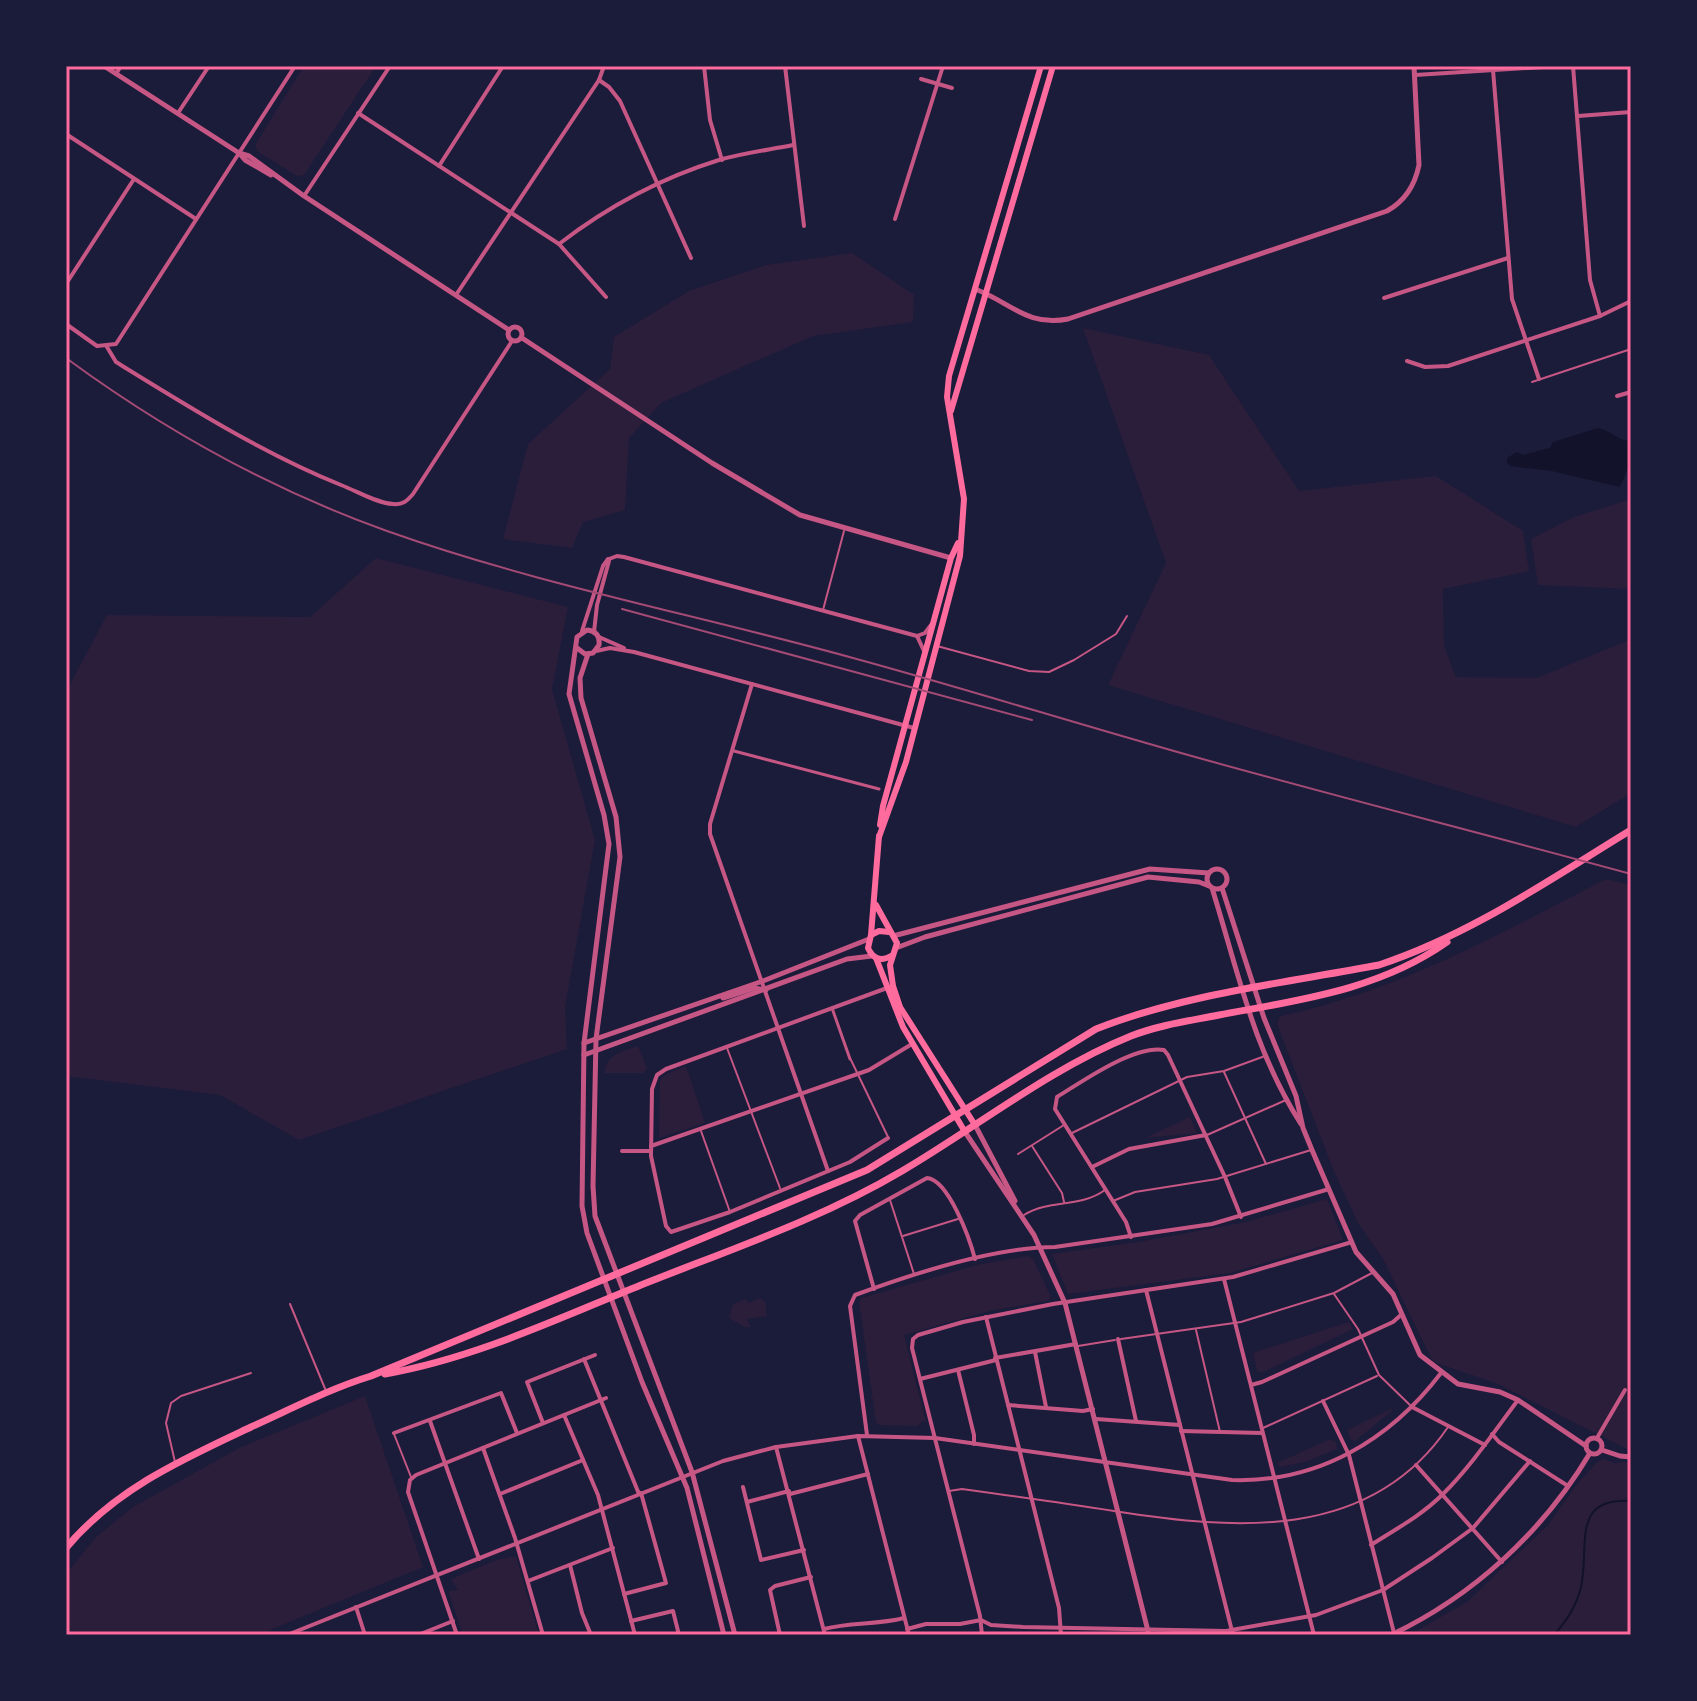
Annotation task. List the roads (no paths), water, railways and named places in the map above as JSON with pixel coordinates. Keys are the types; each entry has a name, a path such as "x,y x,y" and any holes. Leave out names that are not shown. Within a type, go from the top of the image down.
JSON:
{"main road":[{"path":"965,1132 912,1044 868,948 883,806 964,518 963,486 948,389 956,352 1041,66"},
{"path":"951,411 1053,66"},
{"path":"879,837 896,794 914,728 960,556 959,540"},
{"path":"371,1376 425,1366 542,1327 846,1200 899,1173 1081,1060 1131,1036 1164,1026 1328,995 1410,966 1631,830"},
{"path":"874,901 896,948 891,956 884,959 874,957"},
{"path":"66,1548 86,1524 106,1507 175,1463 327,1392 867,1170 1096,1029 1148,1011 1379,965 1435,944 1469,927"},
{"path":"870,937 879,931 891,934"},
{"path":"891,956 893,986 904,1014 975,1125"},
{"path":"904,1014 904,1021 914,1038 912,1044"}],"street":[{"path":"104,66 509,330 520,328 522,338 789,509 811,519 951,558"},
{"path":"116,74 121,66"},
{"path":"178,113 209,66"},
{"path":"66,324 97,346 116,344 295,66"},
{"path":"304,196 390,66"},
{"path":"439,166 503,66"},
{"path":"456,295 599,80 604,66"},
{"path":"704,66 710,120 722,160"},
{"path":"785,66 804,226"},
{"path":"895,219 943,66"},
{"path":"975,289 1032,319 1068,319 1387,211 1407,195 1417,173 1420,150 1414,66"},
{"path":"1415,75 1559,66"},
{"path":"1573,66 1590,280 1600,316"},
{"path":"1493,70 1512,299 1539,379"},
{"path":"921,79 952,88"},
{"path":"599,80 620,101 691,258"},
{"path":"1577,116 1631,112"},
{"path":"358,113 559,244 606,297"},
{"path":"67,136 196,219"},
{"path":"559,244 595,218 657,183 722,160 793,145"},
{"path":"66,284 134,179"},
{"path":"1384,298 1509,258"},
{"path":"1407,361 1436,369 1600,316 1631,301"},
{"path":"509,330 508,336 512,341"},
{"path":"107,347 116,362 249,441 319,476 396,504 406,502 413,494 512,341 522,338"},
{"path":"1617,396 1631,392"},
{"path":"724,1635 682,1476 642,1382 587,1233 582,1206 583,1055 609,856 604,815 571,703 570,677 577,637 588,620 609,559 617,556 917,636 925,633 933,623"},
{"path":"596,651 599,645 595,622 604,572"},
{"path":"582,631 596,634 634,652"},
{"path":"917,636 923,657"},
{"path":"577,648 588,654 610,648 634,652 914,728"},
{"path":"588,654 580,678 581,698 616,817 620,857 596,1039 593,1203 598,1229 692,1472 735,1635"},
{"path":"752,684 710,834 828,1171"},
{"path":"734,751 879,789"},
{"path":"609,856 620,857"},
{"path":"891,934 1150,869 1209,873 1218,869 1224,873 1227,882 1222,888"},
{"path":"1209,873 1207,880 1235,961 1247,1010 1265,1056 1303,1128 1352,1242 1362,1261 1393,1294 1420,1355 1458,1384 1494,1390 1518,1400 1586,1446 1590,1453"},
{"path":"896,948 925,937 1148,877 1199,882 1222,888"},
{"path":"1222,888 1261,1008 1296,1096 1303,1128"},
{"path":"1033,899 1042,900 1072,892 1076,897"},
{"path":"584,1043 763,981 870,937"},
{"path":"583,1055 847,959 866,955 874,957"},
{"path":"710,999 754,988 766,990"},
{"path":"887,988 666,1069 657,1075 652,1089 651,1148 664,1221 668,1230 681,1231 850,1162 888,1138"},
{"path":"832,1008 850,1059"},
{"path":"622,1151 651,1148 751,1112 878,1065 912,1044"},
{"path":"1131,1237 1113,1201 1055,1106 1057,1097 1123,1060 1152,1050 1164,1050 1206,1135 1241,1217"},
{"path":"975,1125 1040,1247 1065,1303 1149,1633"},
{"path":"965,1132 1022,1216"},
{"path":"1092,1167 1133,1148 1206,1135"},
{"path":"874,1289 855,1221 860,1215 923,1180 934,1179 960,1218 969,1233 975,1259"},
{"path":"867,1435 850,1306 852,1296 975,1259 1040,1247 1131,1237 1241,1217 1329,1189"},
{"path":"982,1635 981,1620 912,1345 915,1337 986,1317 1224,1279 1352,1242"},
{"path":"1224,1279 1314,1635"},
{"path":"1146,1290 1233,1633"},
{"path":"1251,1385 1393,1322 1402,1314"},
{"path":"986,1317 1059,1608 1061,1632"},
{"path":"1118,1339 1136,1421"},
{"path":"920,1379 996,1359 1076,1346"},
{"path":"1035,1352 1046,1407"},
{"path":"543,1423 527,1382 595,1355"},
{"path":"584,1359 640,1493 666,1583 624,1594"},
{"path":"958,1370 974,1444"},
{"path":"287,1635 692,1472 776,1447 867,1435 935,1438 1232,1480 1275,1479 1312,1470 1349,1455 1386,1432 1441,1373"},
{"path":"1586,1446 1589,1440 1597,1438 1625,1390"},
{"path":"394,1433 501,1393 517,1434"},
{"path":"457,1635 408,1492 411,1479 603,1399"},
{"path":"1371,1545 1415,1518 1443,1494 1518,1400"},
{"path":"1323,1401 1349,1455 1393,1634 1453,1600 1502,1562 1524,1541 1590,1453"},
{"path":"1008,1405 1083,1411 1093,1409"},
{"path":"1412,1407 1485,1445"},
{"path":"564,1415 602,1509 635,1635"},
{"path":"1096,1419 1180,1425"},
{"path":"430,1421 479,1559"},
{"path":"1181,1431 1262,1431"},
{"path":"1492,1434 1499,1442 1568,1486"},
{"path":"858,1436 908,1632 926,1624 960,1624 981,1620 991,1625 1061,1632 1233,1633 1309,1617 1383,1590 1473,1528 1530,1461"},
{"path":"1590,1453 1598,1454 1602,1450 1597,1438"},
{"path":"776,1447 824,1632 846,1623 881,1624 904,1618"},
{"path":"483,1448 517,1544 543,1635"},
{"path":"1602,1450 1631,1457"},
{"path":"500,1494 583,1460"},
{"path":"1416,1465 1502,1562"},
{"path":"747,1502 868,1474"},
{"path":"743,1487 761,1560 804,1550"},
{"path":"528,1581 613,1548"},
{"path":"570,1565 591,1635"},
{"path":"780,1635 770,1590 811,1577"},
{"path":"356,1607 365,1635"},
{"path":"631,1621 673,1611 679,1635"},
{"path":"418,1635 453,1621"}],"lane":[{"path":"1532,382 1631,349"},
{"path":"822,611 845,529"},
{"path":"936,646 1029,671 1049,672 1116,634 1127,616"},
{"path":"727,1047 781,1191"},
{"path":"1071,1134 1180,1081 1224,1071 1265,1056"},
{"path":"850,1059 888,1138"},
{"path":"1224,1071 1266,1164"},
{"path":"1206,1135 1286,1100"},
{"path":"1018,1154 1065,1124"},
{"path":"701,1130 730,1212"},
{"path":"1032,1146 1062,1193 1064,1203"},
{"path":"1113,1201 1135,1192 1225,1177 1312,1150"},
{"path":"1022,1216 1040,1206 1091,1199 1106,1190"},
{"path":"890,1199 915,1276"},
{"path":"902,1237 960,1218"},
{"path":"1076,1346 1234,1323 1334,1293 1372,1273"},
{"path":"1334,1293 1361,1337 1379,1375 1412,1407"},
{"path":"290,1304 327,1392"},
{"path":"1196,1328 1220,1432"},
{"path":"175,1463 166,1423 171,1403 181,1396 251,1373"},
{"path":"1262,1431 1379,1375"},
{"path":"948,1491 962,1489 1205,1523 1252,1525 1286,1522 1377,1495 1416,1465 1449,1426"},
{"path":"394,1433 411,1479"}],"waterway":[{"path":"1554,1635 1579,1594 1586,1527 1591,1516 1599,1507 1612,1502 1631,1501"}],"railway":[{"path":"66,358 180,434 261,477 344,515 444,550 560,584 795,642 1237,769 1631,874"},
{"path":"622,609 1032,720"}]}
